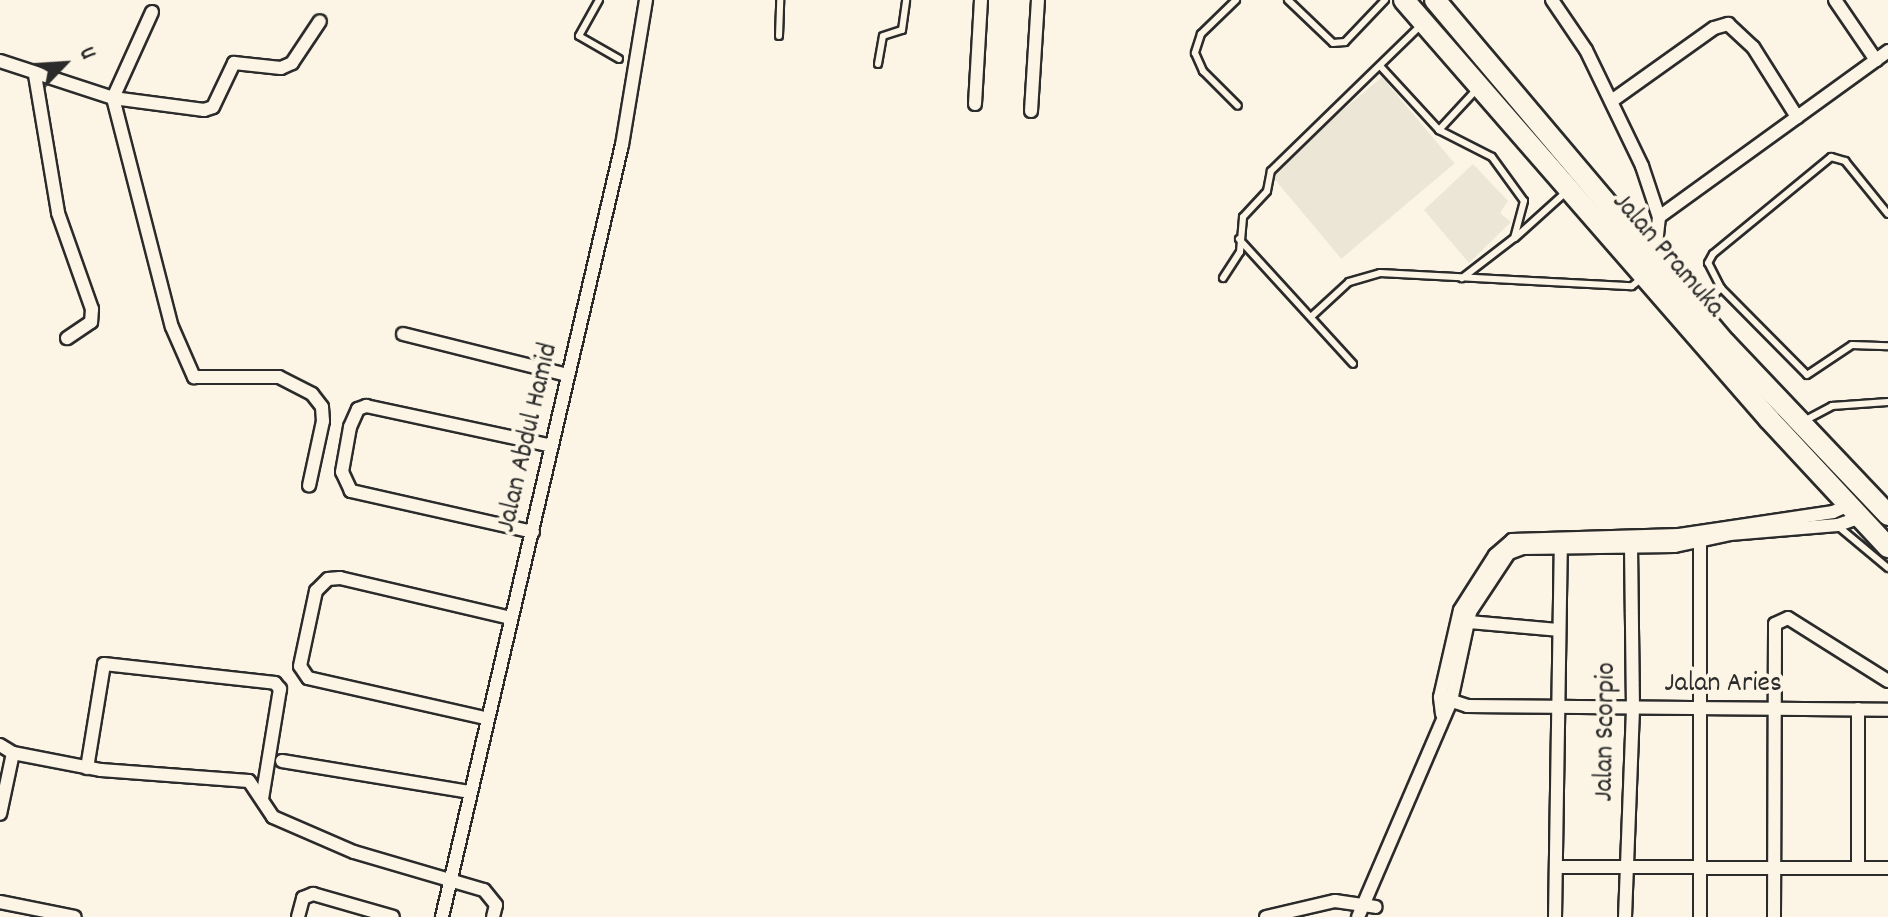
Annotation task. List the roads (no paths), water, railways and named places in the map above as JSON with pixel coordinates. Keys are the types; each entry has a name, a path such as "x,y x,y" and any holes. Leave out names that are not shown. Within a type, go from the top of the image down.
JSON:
{"main road":[{"name":"Jalan Pramuka","path":"1404,0 1572,187 1650,268 1792,431 1888,515"},
{"name":"Jalan Pramuka","path":"1435,0 1498,70 1650,268 1698,311 1792,431 1846,515 1888,547"},
{"path":"1483,85 1498,70"}],"street":[{"name":"Jalan Abdul Hamid","path":"442,917 485,718 533,532 622,145 646,0"},
{"path":"975,104 981,0"},
{"path":"1031,111 1038,0"},
{"path":"1552,0 1613,100 1659,217 1650,268"},
{"path":"1835,0 1876,60"},
{"path":"152,12 113,98 172,327 194,377 279,377 312,394 323,421 309,486"},
{"path":"0,61 35,75 113,98 204,110 213,107 234,63 281,68 292,63 320,21"},
{"path":"1613,100 1714,28 1728,24 1753,47 1797,117"},
{"path":"1659,217 1888,51"},
{"path":"35,75 58,213 92,309 91,322 67,338"},
{"path":"403,334 567,375"},
{"path":"533,532 351,491 342,472 350,427 358,409 366,406 552,446"},
{"path":"1360,911 1442,714 1461,622 1478,578 1502,547 1524,537 1560,544 1631,544 1846,515"},
{"path":"1700,536 1700,917"},
{"path":"1555,917 1560,544"},
{"name":"Jalan Scorpio","path":"1625,917 1633,709 1631,544"},
{"path":"485,718 308,678 300,666 316,591 328,579 340,578 511,618"},
{"path":"1774,917 1779,709 1775,624 1785,617 1888,681"},
{"path":"1461,622 1558,630"},
{"path":"87,768 104,664 275,683 280,689 262,800"},
{"name":"Jalan Aries","path":"1445,699 1467,706 1888,710"},
{"path":"1858,709 1858,867"},
{"path":"0,745 13,753 87,768 239,778 257,788 273,817 302,833 491,895 493,917"},
{"path":"0,814 13,753"},
{"path":"282,761 470,792"},
{"path":"1558,867 1888,868"},
{"path":"1266,917 1326,902 1377,912 1373,884"},
{"path":"298,917 303,898 313,894 393,917"},
{"path":"0,902 75,917"}],"lane":[{"path":"599,0 579,36 619,59"},
{"path":"779,36 780,0"},
{"path":"878,64 883,36 902,30 906,0"},
{"path":"1236,0 1201,34 1195,53 1203,71 1238,106"},
{"path":"1288,0 1333,43 1345,42 1385,0"},
{"path":"1223,278 1240,252 1243,217 1267,191 1271,171 1381,67 1425,20"},
{"path":"1381,67 1439,130 1492,157 1524,201 1514,238"},
{"path":"1439,130 1483,85"},
{"path":"1888,214 1845,161 1831,157 1713,254 1708,263 1721,288 1807,375 1852,345 1888,346"},
{"path":"1460,279 1514,238 1572,187"},
{"path":"1239,239 1353,364"},
{"path":"1312,316 1342,287 1364,275 1632,286 1650,268"},
{"path":"1698,311 1721,288"},
{"path":"1792,431 1827,407 1888,402"},
{"path":"1846,515 1888,568"}]}
